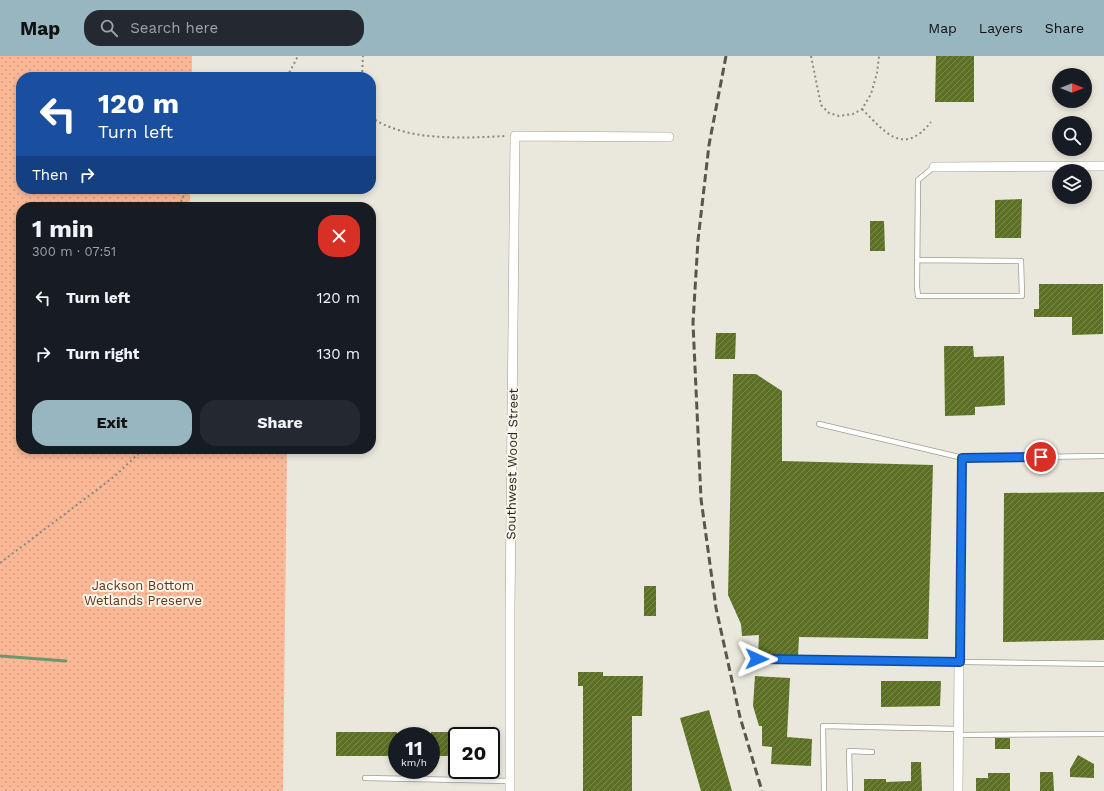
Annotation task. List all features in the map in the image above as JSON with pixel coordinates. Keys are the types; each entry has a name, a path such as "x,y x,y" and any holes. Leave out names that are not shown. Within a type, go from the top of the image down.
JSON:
{"street":[{"path":"515,136 669,137"},
{"name":"Southwest Wood Street","path":"510,791 510,600 515,136"},
{"path":"934,167 1104,166"},
{"path":"958,791 960,662"}],"lane":[{"path":"917,260 1020,261 1022,296 918,296 917,260 918,180 934,167"},
{"path":"819,424 962,458 1104,456"},
{"path":"960,662 962,458"},
{"path":"757,659 1104,664"},
{"path":"824,791 824,726 959,732 1104,734"},
{"path":"850,791 849,751 872,752"},
{"path":"365,778 510,781"}],"path":[{"path":"289,72 298,56"},
{"path":"362,72 363,56"},
{"path":"811,56 821,104 829,113 839,116 854,114 862,109 871,94 877,73 879,56"},
{"path":"862,109 887,134 896,138 912,139 924,131 931,122"},
{"path":"376,120 381,124 401,131 437,136 515,136"},
{"path":"0,563 115,476 138,454"}],"green space":[{"name":"Jackson Bottom Wetlands Preserve","path":"0,56 192,56 192,72 16,72 16,194 190,194 190,202 16,202 16,454 287,454 283,791 0,791"}],"building":[{"path":"936,56 974,56 974,102 935,102"},
{"path":"1022,199 1021,238 995,238 995,200"},
{"path":"870,221 884,221 885,251 870,251"},
{"path":"1039,284 1103,284 1103,334 1072,335 1072,317 1034,317 1034,309 1039,309"},
{"path":"716,333 736,333 735,359 715,359"},
{"path":"944,346 973,346 974,357 1004,356 1005,405 975,407 975,415 945,416"},
{"path":"733,374 756,374 782,391 782,461 933,465 928,639 799,637 798,656 758,655 759,635 742,636 741,624 728,595"},
{"path":"1104,492 1104,640 1003,642 1004,493"},
{"path":"644,586 656,586 656,616 644,616"},
{"path":"578,672 603,672 603,676 643,676 642,716 632,716 632,791 583,791 583,686 578,686"},
{"path":"755,676 790,678 787,737 812,739 811,766 771,764 772,747 762,746 762,726 759,726 753,706"},
{"path":"881,681 941,681 940,706 881,707"},
{"path":"709,710 732,791 701,791 680,718"},
{"path":"336,732 388,732 388,756 336,756"},
{"path":"440,732 448,732 448,756 440,756"},
{"path":"995,738 1010,738 1010,749 995,749"},
{"path":"1078,755 1094,764 1094,778 1070,777 1070,769"},
{"path":"911,762 921,762 922,791 864,791 864,779 886,779 886,782 911,781"},
{"path":"1040,772 1053,772 1054,791 1040,791"},
{"path":"988,773 1010,773 1010,791 976,791 976,778 988,778"}],"waterway":[{"path":"0,656 66,661"}],"railway":[{"path":"726,56 709,145 698,240 693,323 701,499 716,608 740,717 762,791"}],"route":[{"path":"757,659 960,662 962,458 1041,457"}]}
